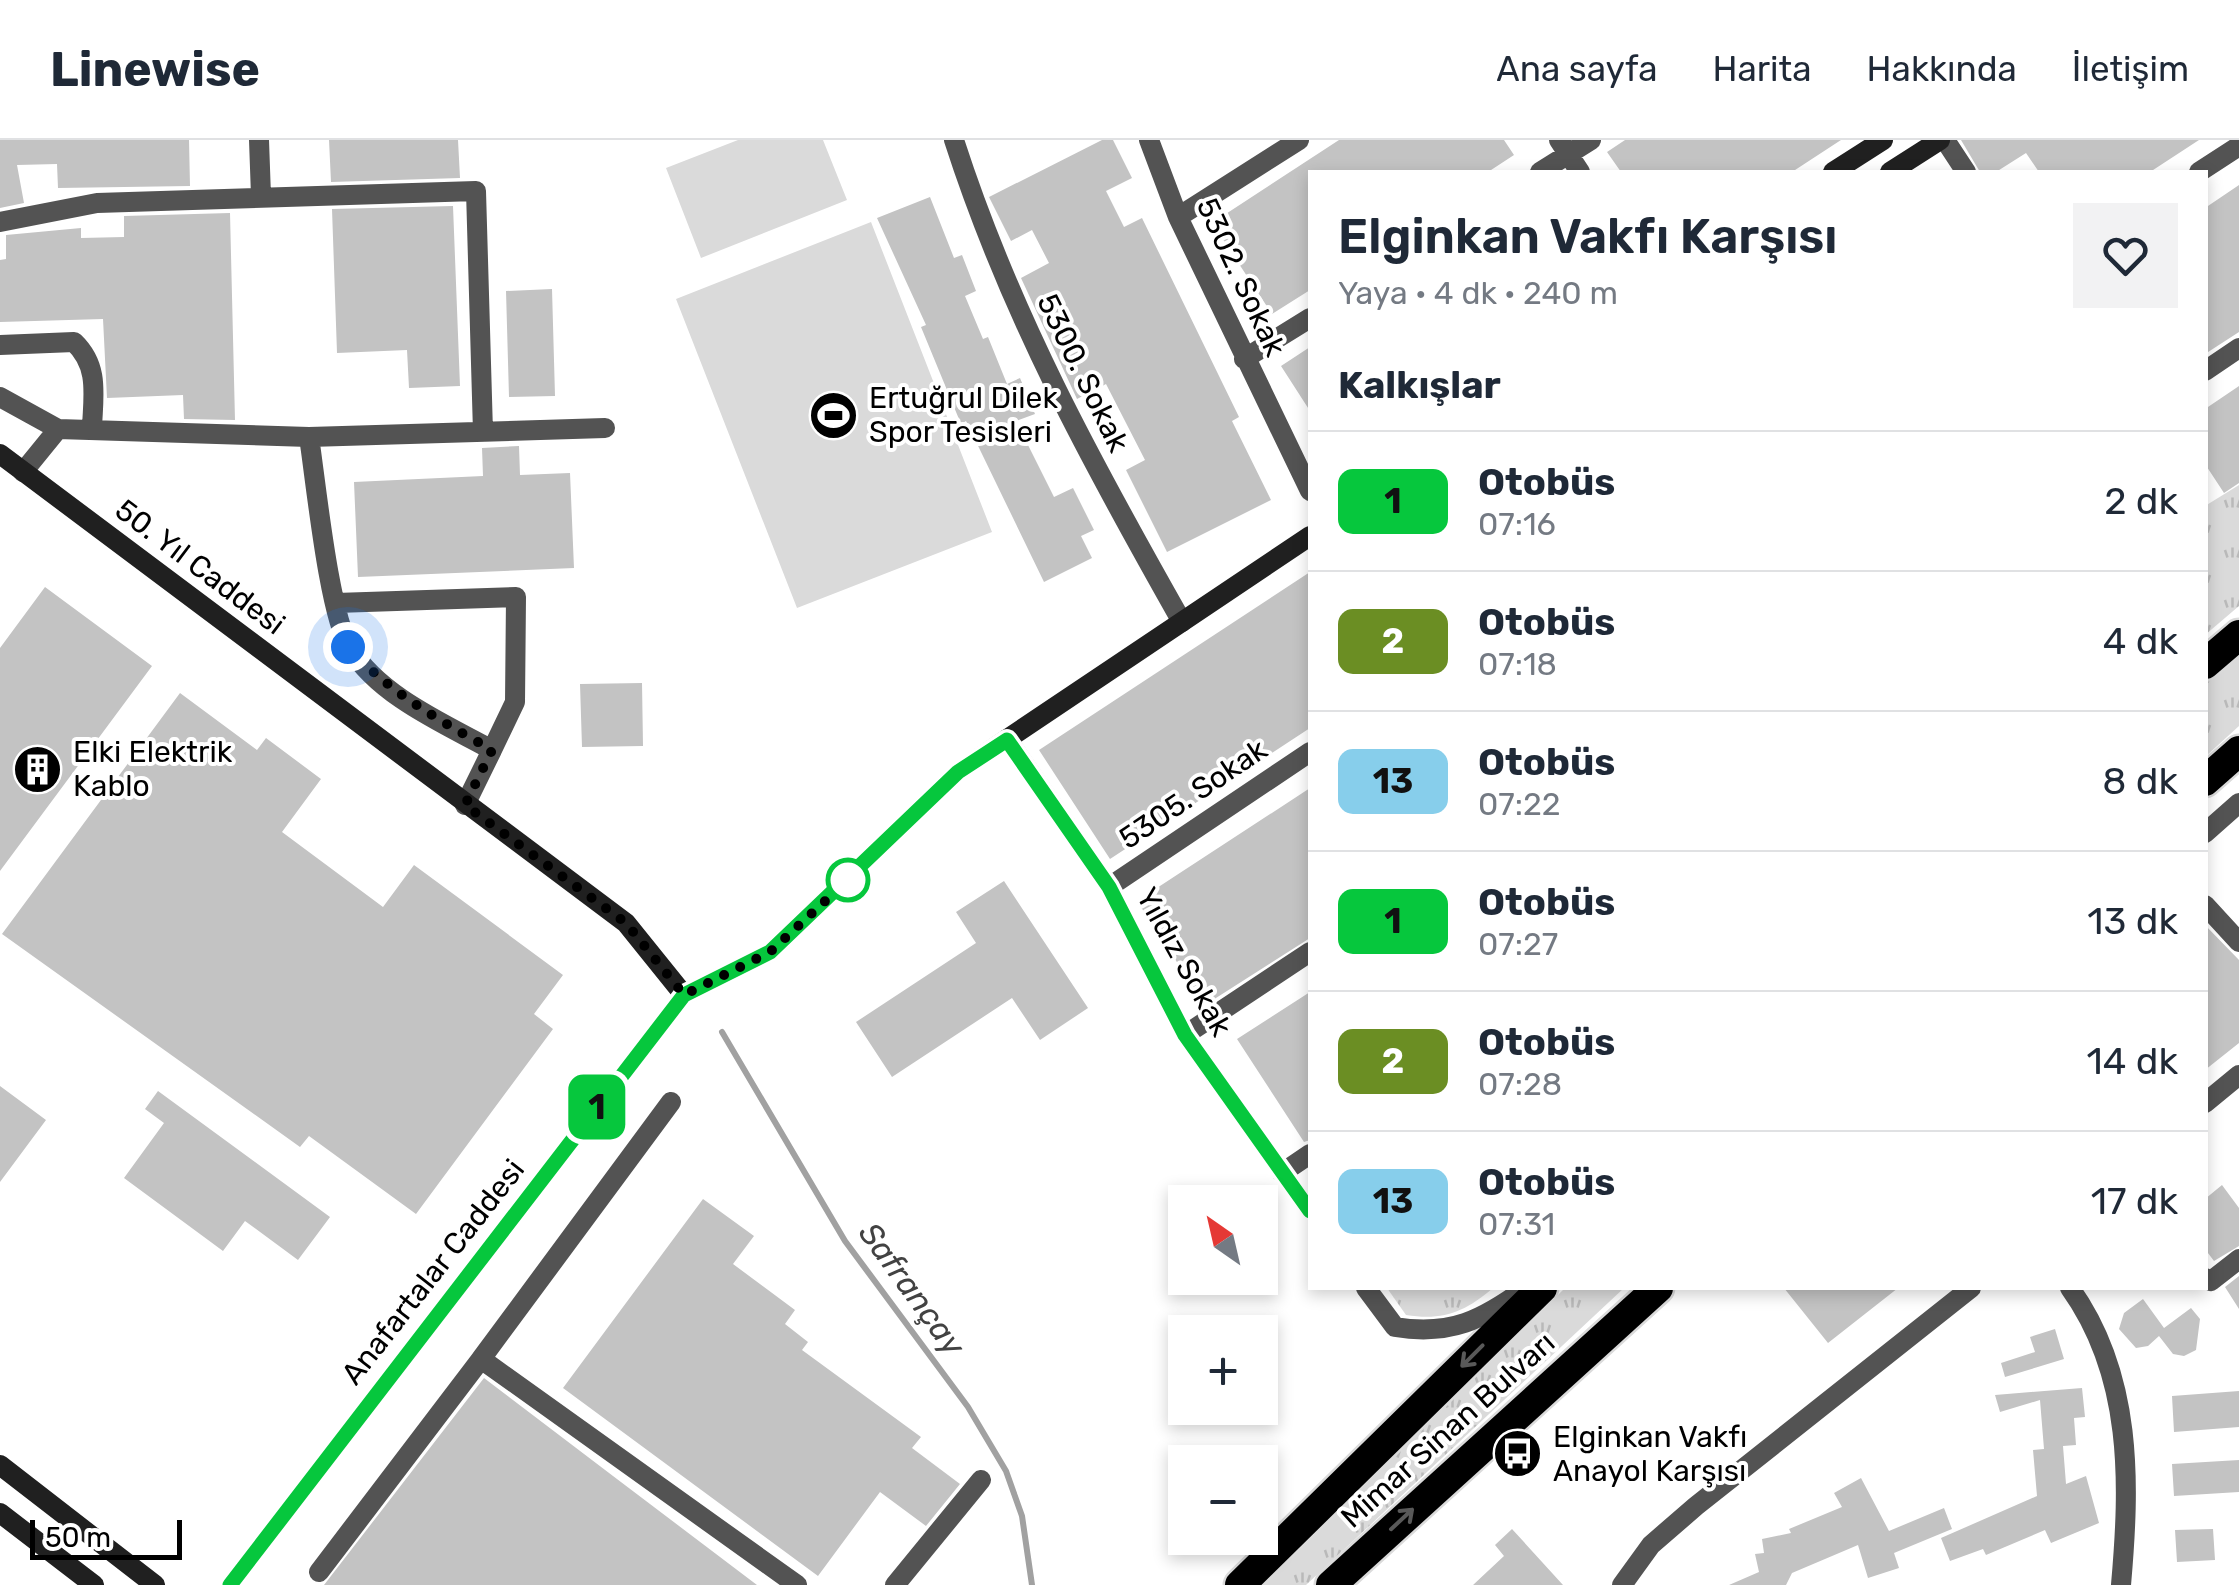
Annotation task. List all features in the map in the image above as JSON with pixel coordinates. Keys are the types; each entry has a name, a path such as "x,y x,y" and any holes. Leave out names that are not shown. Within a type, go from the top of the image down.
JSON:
{"highway":[{"path":"2208,661 2239,635"},
{"path":"2208,778 2239,750"},
{"name":"Mimar Sinan Bulvarı","path":"1240,1585 1540,1290"},
{"name":"Mimar Sinan Bulvarı","path":"1331,1585 1656,1290"}],"street":[{"path":"260,140 261,196"},
{"name":"5300. Sokak","path":"954,140 983,231 1066,418 1182,622"},
{"name":"5302. Sokak","path":"1149,140 1178,217 1308,487"},
{"path":"1178,217 1299,140"},
{"path":"1544,170 1591,140"},
{"path":"1836,170 1883,140"},
{"path":"1893,170 1943,140 1965,170"},
{"path":"2202,170 2239,146"},
{"path":"0,222 97,204 476,191 483,432"},
{"path":"1244,359 1308,319"},
{"path":"0,345 74,342 89,356 94,376 92,430"},
{"path":"2208,369 2239,348"},
{"path":"0,397 58,429 309,437 605,428"},
{"path":"23,472 58,429"},
{"path":"309,437 336,603 348,647 375,677 423,712 492,750"},
{"name":"50. Yıl Caddesi","path":"0,454 626,923 684,995"},
{"path":"684,995 770,952 958,772 1308,537"},
{"path":"336,603 516,597 515,702 465,805"},
{"name":"Yıldız Sokak","path":"1007,740 1109,887 1185,1035 1308,1208"},
{"name":"5305. Sokak","path":"1109,887 1308,753"},
{"path":"2208,830 2239,803"},
{"path":"2208,908 2239,942"},
{"path":"1185,1035 1308,953"},
{"name":"Anafartalar Caddesi","path":"230,1585 684,995"},
{"path":"2208,1100 2239,1075"},
{"path":"319,1572 672,1102"},
{"path":"1282,1173 1308,1155"},
{"path":"2208,1280 2239,1259"},
{"path":"1367,1290 1395,1328 1430,1333 1469,1323 1523,1290"},
{"path":"1622,1585 1666,1532 1968,1290"},
{"path":"2071,1290 2107,1364 2127,1442 2129,1498 2121,1585"},
{"path":"480,1360 797,1585"},
{"path":"0,1465 155,1585"},
{"path":"895,1585 981,1480"},
{"path":"0,1513 94,1585"}],"green space":[{"path":"738,140 823,140 847,200 701,258 666,168"},
{"name":"Ertuğrul Dilek Spor Tesisleri","path":"871,222 992,532 797,608 676,299"},
{"path":"2239,485 2239,606 2208,632 2208,504"},
{"path":"2239,656 2239,726 2208,754 2208,682"},
{"path":"1388,1290 1490,1290 1463,1309 1431,1317 1406,1315"},
{"path":"1563,1290 1622,1290 1306,1585 1262,1585"}],"building":[{"path":"0,140 189,140 190,186 58,188 57,164 17,165 24,203 0,208"},
{"path":"329,140 458,140 460,178 331,182"},
{"path":"1102,140 1113,140 1132,178 1106,191 1124,227 1142,218 1239,417 1232,421 1271,500 1167,552 1126,470 1145,460 1106,384 1077,399 1021,278 1049,263 1032,230 1011,241 989,197"},
{"path":"1339,140 1504,140 1514,155 1491,170 1308,170 1308,291 1272,314 1212,223"},
{"path":"1625,140 1841,140 1795,170 1620,170 1607,152"},
{"path":"1961,140 2199,140 2153,170 2038,170 2026,153 1999,170 1979,170"},
{"path":"2239,185 2239,332 2208,352 2208,206"},
{"path":"930,197 954,258 962,255 976,291 965,296 983,339 988,337 1007,384 1020,378 1035,414 1016,421 1054,497 1073,488 1094,530 1081,536 1092,558 1044,582 966,421 961,424 921,327 926,325 877,218"},
{"path":"453,206 460,386 409,388 407,350 337,353 332,209"},
{"path":"230,213 235,420 184,419 183,395 107,398 103,319 0,322 0,260 6,259 6,235 81,228 81,238 124,237 124,216"},
{"path":"552,289 555,396 509,397 506,291"},
{"path":"1308,348 1308,408 1281,366"},
{"path":"2239,386 2239,483 2224,493 2208,469 2208,407"},
{"path":"519,446 520,475 570,473 574,568 358,577 354,482 483,476 482,448"},
{"path":"1308,573 1308,729 1110,859 1039,750"},
{"name":"Elki Elektrik Kablo","path":"45,587 152,666 0,871 0,648"},
{"path":"642,683 643,746 582,747 580,684"},
{"path":"180,693 257,750 266,738 321,779 282,832 383,907 414,865 563,975 534,1014 553,1029 416,1214 309,1136 300,1147 2,934"},
{"path":"1308,789 1308,939 1205,1005 1137,901"},
{"path":"1004,881 1088,1008 1040,1040 1012,998 892,1077 856,1022 976,943 956,912"},
{"path":"2208,928 2239,960 2239,1043 2208,1068"},
{"path":"1308,993 1308,1141 1304,1142 1237,1039"},
{"path":"0,1086 46,1120 0,1182"},
{"path":"158,1091 330,1217 298,1260 245,1221 223,1251 124,1178 164,1123 145,1109"},
{"path":"2222,1185 2239,1208 2239,1246 2214,1261 2208,1253 2208,1197"},
{"path":"703,1199 754,1236 733,1264 795,1310 785,1324 808,1342 802,1350 921,1437 912,1448 960,1484 926,1526 880,1492 818,1576 563,1388"},
{"path":"2239,1276 2239,1309 2225,1287"},
{"path":"1786,1290 1895,1290 1828,1343"},
{"path":"2143,1299 2164,1328 2191,1308 2200,1319 2196,1350 2184,1356 2173,1354 2159,1336 2148,1346 2136,1348 2119,1329 2124,1313"},
{"path":"2055,1329 2064,1359 2005,1377 2001,1363 2035,1352 2030,1337"},
{"path":"484,1378 613,1476 757,1585 324,1585"},
{"path":"2082,1388 2085,1417 2074,1418 2076,1445 2063,1446 2066,1484 2086,1476 2099,1523 2051,1543 2045,1530 1986,1555 1983,1549 1950,1561 1941,1538 2037,1496 2033,1450 2044,1449 2040,1400 2000,1412 1995,1395"},
{"path":"2239,1391 2239,1427 2174,1432 2172,1396"},
{"path":"2239,1460 2239,1492 2174,1496 2172,1464"},
{"path":"1861,1478 1889,1531 1944,1508 1952,1529 1894,1553 1899,1568 1868,1578 1858,1545 1792,1573 1786,1585 1729,1585 1759,1572 1755,1554 1764,1553 1762,1539 1791,1533 1789,1529 1842,1507 1834,1493"},
{"path":"1512,1529 1563,1585 1473,1585 1504,1556 1495,1545"},
{"path":"2213,1529 2215,1560 2177,1562 2175,1530"}],"waterway":[{"name":"Safrançay","path":"722,1032 845,1241 968,1407 1006,1471 1022,1516 1032,1585"}],"bus line":[{"name":"1","path":"230,1585 684,995 731,975 770,952 958,772 1007,740 1109,887 1185,1035 1308,1208"}],"place":[{"name":"Ertuğrul Dilek Spor Tesisleri","path":"834,415"},
{"name":"Elki Elektrik Kablo","path":"38,769"},
{"name":"Elginkan Vakfı Anayol Karşısı","path":"1518,1454"}],"route":[{"path":"348,647 375,677 423,712 492,750 465,805 626,923 684,995 731,975 770,952 848,880"}]}
